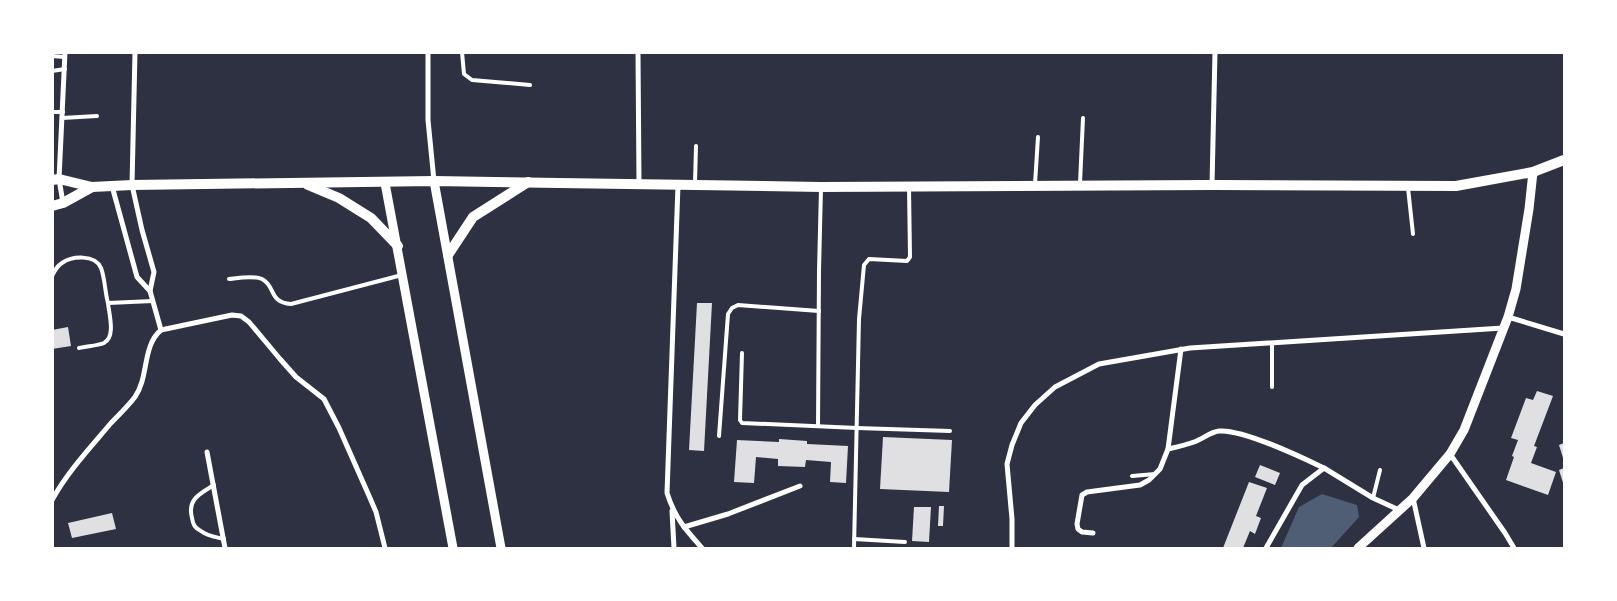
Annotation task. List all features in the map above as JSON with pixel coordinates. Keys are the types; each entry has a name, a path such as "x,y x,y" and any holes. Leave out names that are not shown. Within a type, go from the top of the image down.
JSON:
{"main road":[{"path":"56,180 92,188 132,184 385,183 434,181 821,187 1456,186 1533,172 1564,160"},
{"path":"302,182 339,198 371,218 398,246"},
{"path":"448,256 473,217 528,182"},
{"path":"52,206 63,203 92,188"}],"street":[{"path":"135,52 132,184 154,272 150,291"},
{"path":"428,52 428,120 434,181 501,548"},
{"path":"638,52 639,185"},
{"path":"1212,185 1215,52"},
{"path":"63,203 56,180 62,118 65,55"},
{"path":"1358,548 1366,545 1413,498 1450,454 1464,430 1508,317 1516,289 1533,172"},
{"path":"385,183 453,548"},
{"path":"674,548 672,510 667,493 678,185"},
{"path":"112,186 137,277 150,291 161,330"},
{"path":"52,500 80,458 135,397 142,382 150,344 155,335 161,330 232,315 241,316 249,322 296,377 324,399 373,505 385,548"},
{"path":"1508,317 1564,334"},
{"path":"1012,548 1012,519 1007,464 1021,423 1035,405 1055,387 1099,364 1181,349 1503,328"},
{"path":"1093,533 1082,532 1078,529 1077,524 1082,495 1087,492 1140,485 1149,480 1160,469 1168,449 1181,349"},
{"path":"1168,449 1196,441 1219,431 1237,433 1281,449 1324,468 1373,498 1399,510"},
{"path":"207,452 226,548"},
{"path":"1450,454 1514,548"},
{"path":"1266,548 1302,485 1324,468"},
{"path":"684,527 721,516 800,486"},
{"path":"1413,498 1424,548"},
{"path":"672,510 702,548"}],"lane":[{"path":"462,52 464,74 472,80 530,85"},
{"path":"52,56 65,55"},
{"path":"52,71 64,70"},
{"path":"52,112 62,112"},
{"path":"62,118 97,116"},
{"path":"1080,186 1083,118"},
{"path":"1035,186 1038,137"},
{"path":"695,185 696,146"},
{"path":"1408,186 1413,234"},
{"path":"818,426 821,187"},
{"path":"854,548 859,319 864,265 869,259 907,262 909,259 909,187"},
{"path":"52,276 55,269 63,262 79,257 88,258 96,262 100,267 108,304 111,332 109,339 105,343 79,348"},
{"path":"229,279 253,277 262,279 282,304 291,304 402,274"},
{"path":"108,304 153,301"},
{"path":"719,436 728,314 732,308 738,305 819,311"},
{"path":"1272,343 1272,386"},
{"path":"742,353 740,420 742,423 950,431"},
{"path":"1373,498 1380,470"},
{"path":"1132,476 1155,474"},
{"path":"214,485 198,495 191,503 191,514 194,526 202,533 224,539"},
{"path":"854,539 905,542"}],"water":[{"path":"1322,494 1357,505 1359,517 1331,548 1281,548 1299,507"}],"building":[{"path":"697,303 712,303 704,451 689,450"},
{"path":"68,327 71,346 52,349 52,330"},
{"path":"1537,391 1553,396 1534,446 1537,447 1531,463 1556,472 1548,495 1506,480 1518,440 1511,438 1526,398 1533,400"},
{"path":"883,437 952,440 949,492 880,489"},
{"path":"779,439 807,441 807,444 848,446 846,483 830,482 831,462 806,460 805,467 778,466 778,459 756,457 754,483 734,482 737,440 779,442"},
{"path":"1564,443 1564,461 1559,445"},
{"path":"1260,465 1280,473 1275,485 1255,477"},
{"path":"1564,468 1564,486 1559,470"},
{"path":"1249,482 1267,488 1256,516 1261,518 1255,534 1250,531 1243,548 1223,548"},
{"path":"939,506 944,506 943,526 938,526"},
{"path":"914,507 931,507 929,542 912,541"},
{"path":"112,513 116,529 72,538 68,523"}]}
